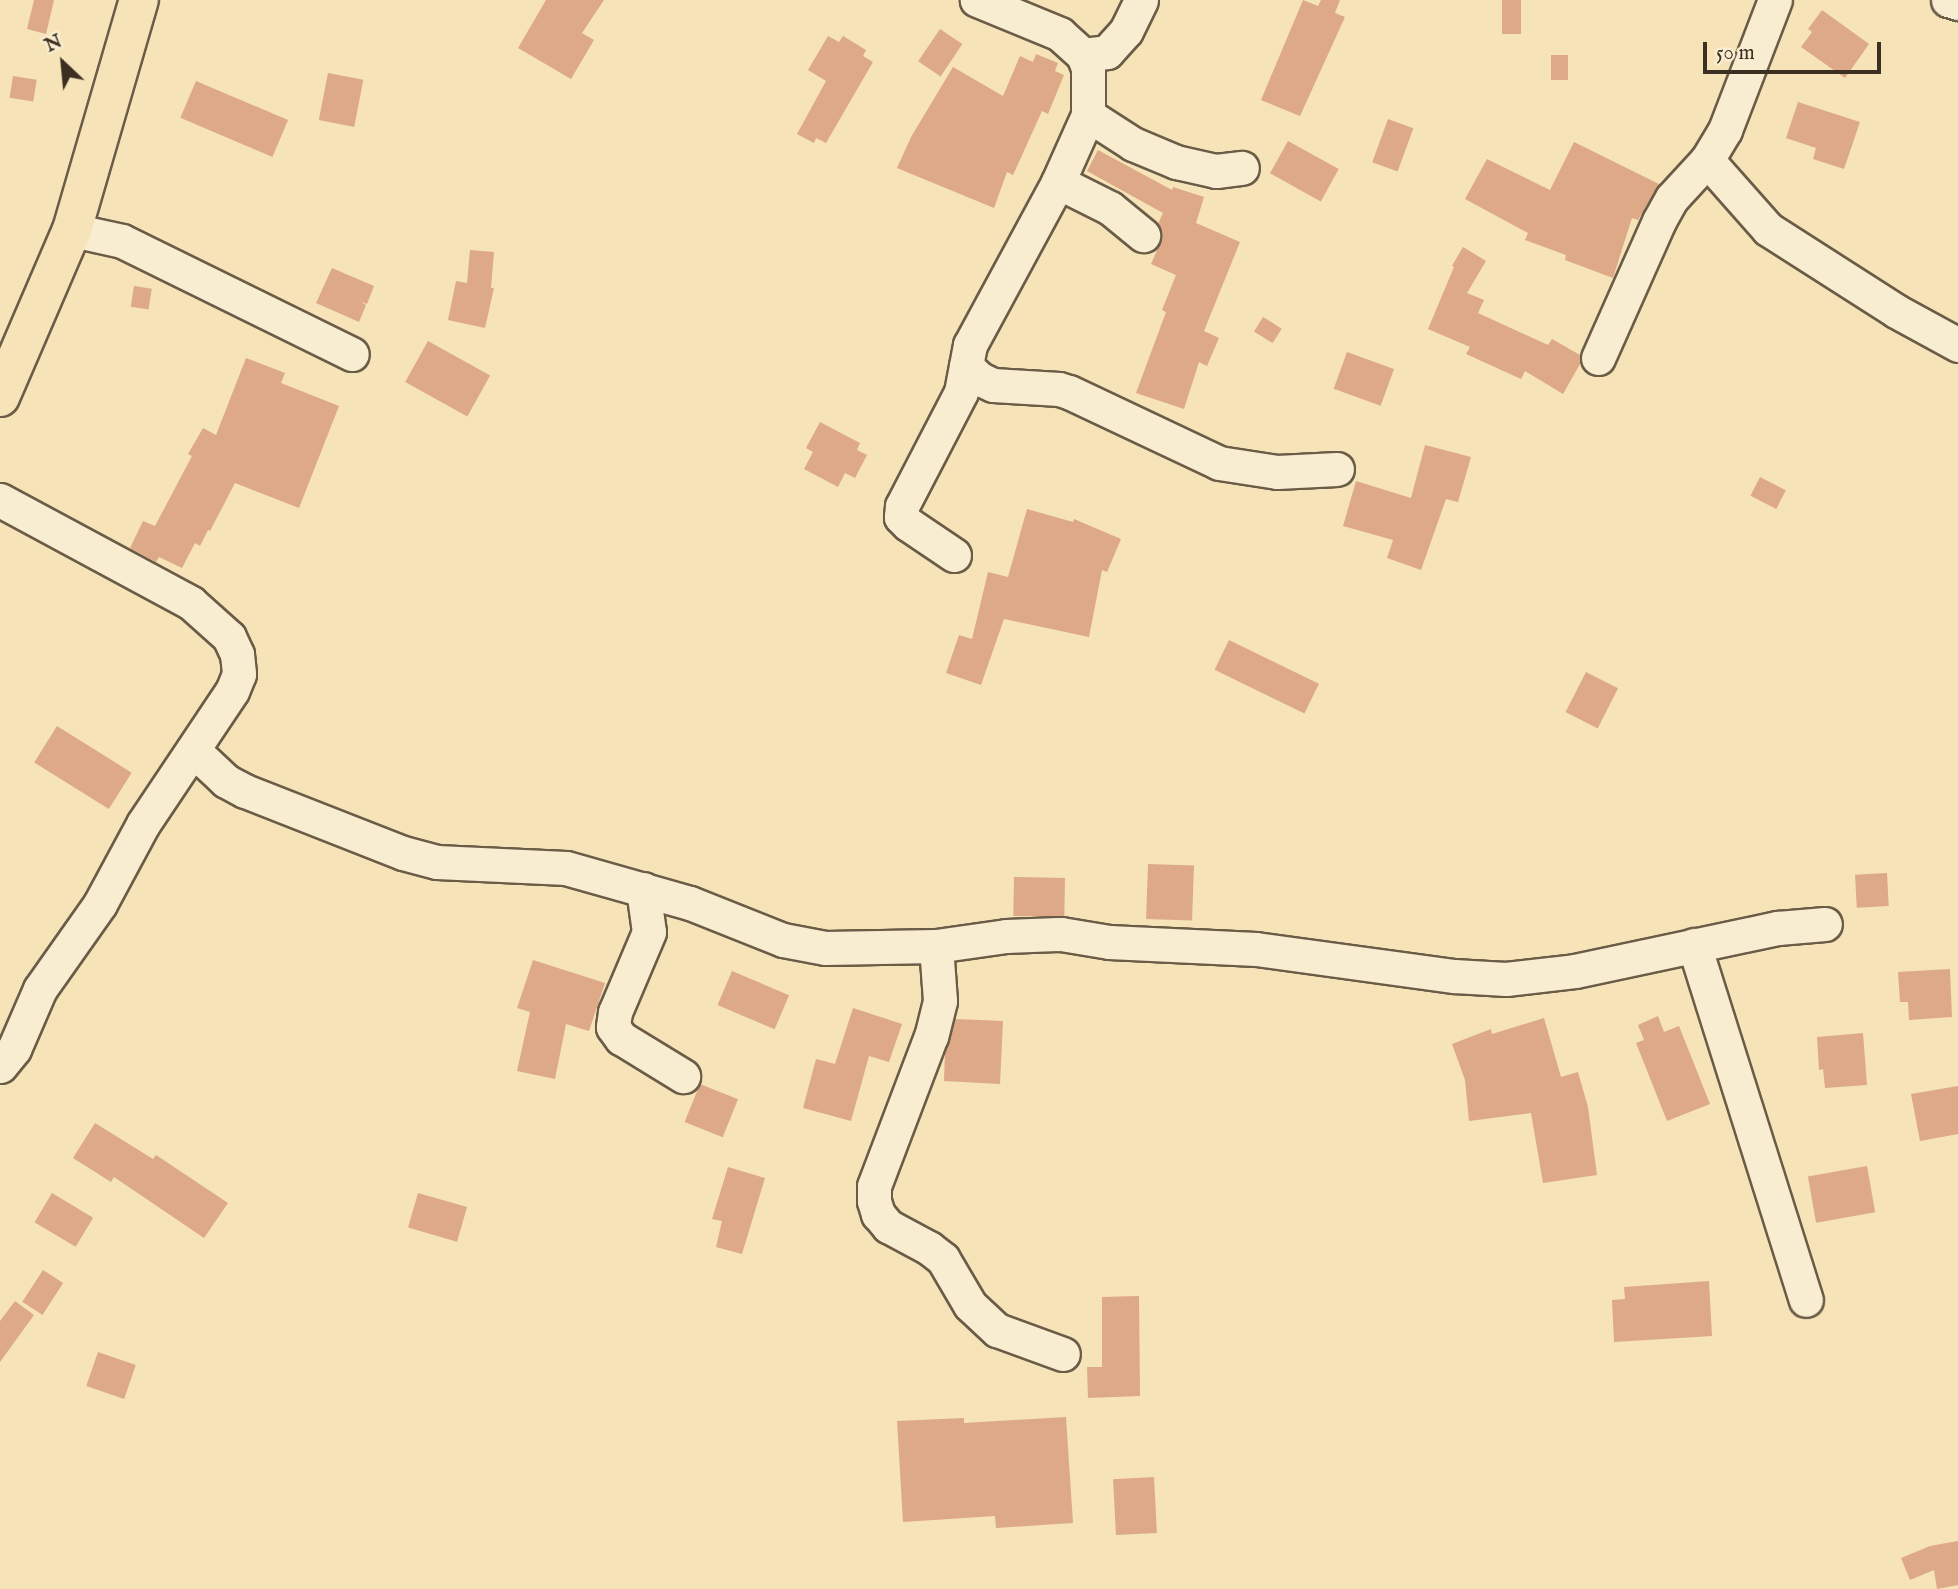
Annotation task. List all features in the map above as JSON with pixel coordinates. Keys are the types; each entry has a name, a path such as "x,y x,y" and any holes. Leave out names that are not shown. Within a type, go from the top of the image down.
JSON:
{"main road":[{"path":"0,397 72,230 139,0"}],"street":[{"path":"954,555 908,524 901,517 902,506 961,392 970,345 1058,182 1088,115 1088,68 1083,55 1060,34 977,0"},
{"path":"1083,55 1107,52 1126,31 1141,0"},
{"path":"1598,358 1659,221 1672,198 1707,160 1726,130 1775,0"},
{"path":"1948,0 1958,3"},
{"path":"1088,115 1133,144 1176,162 1216,171 1242,168"},
{"path":"1707,160 1768,229 1896,311 1958,345"},
{"path":"1058,182 1110,208 1143,235"},
{"path":"72,230 122,241 352,354"},
{"path":"966,366 980,379 993,385 1069,392 1219,463 1276,472 1337,469"},
{"path":"0,500 191,603 229,637 237,654 239,674 232,691 143,824 100,904 40,989 14,1049 0,1066"},
{"path":"193,750 226,781 245,791 404,853 437,862 566,868 690,903 783,940 825,948 936,946 1006,936 1061,933 1109,942 1256,949 1454,976 1507,979 1575,971 1778,928 1825,924"},
{"path":"643,889 649,932 615,1012 613,1027 621,1038 682,1076"},
{"path":"1694,945 1806,1300"},
{"path":"936,946 940,1001 931,1036 874,1186 874,1201 878,1214 888,1226 929,1248 943,1259 970,1305 997,1330 1063,1354"}],"building":[{"path":"34,0 54,0 46,34 27,29"},
{"path":"546,0 604,0 582,33 594,40 571,79 518,48"},
{"path":"1303,0 1318,6 1321,0 1340,0 1335,13 1345,17 1300,116 1261,100"},
{"path":"1502,0 1521,0 1521,34 1502,34"},
{"path":"1822,10 1869,44 1845,78 1801,47 1812,32 1808,29"},
{"path":"940,29 962,44 941,76 918,61"},
{"path":"828,36 839,42 843,36 866,50 863,56 873,62 826,143 816,138 814,143 797,134 826,81 808,70"},
{"path":"1036,54 1058,63 1055,71 1064,75 1048,114 1042,111 1013,175 1007,172 994,208 897,168 911,137 953,67 1003,96 1020,56 1033,62"},
{"path":"1551,55 1568,55 1568,80 1551,80"},
{"path":"328,73 363,80 354,127 319,120"},
{"path":"13,76 37,80 33,101 10,98"},
{"path":"196,81 288,120 272,157 180,118"},
{"path":"1798,102 1860,122 1844,169 1813,159 1816,148 1786,138"},
{"path":"1388,119 1413,128 1398,171 1372,162"},
{"path":"1288,141 1339,169 1321,201 1270,173"},
{"path":"1574,142 1659,184 1638,220 1632,218 1613,278 1565,260 1566,255 1525,240 1528,233 1465,199 1487,159 1550,190"},
{"path":"1098,150 1172,190 1173,187 1204,197 1196,223 1240,242 1204,331 1219,338 1207,366 1199,362 1184,409 1136,393 1166,312 1162,310 1176,275 1151,264 1162,239 1158,224 1163,213 1087,171"},
{"path":"1463,247 1486,261 1467,293 1484,300 1478,313 1548,345 1552,339 1580,355 1580,364 1563,394 1525,371 1521,379 1466,354 1470,347 1428,329 1454,267 1452,266"},
{"path":"470,250 494,252 491,288 494,288 485,328 448,320 456,281 467,283"},
{"path":"332,268 374,286 367,304 361,302 366,305 359,322 316,303"},
{"path":"134,286 152,289 148,310 131,307"},
{"path":"1263,317 1282,329 1273,343 1254,331"},
{"path":"428,341 490,375 467,417 405,382"},
{"path":"1347,352 1394,369 1381,406 1334,389"},
{"path":"246,358 285,373 281,383 339,406 299,508 235,483 210,531 208,530 200,546 195,543 182,568 159,557 156,562 130,548 143,521 155,526 192,456 188,454 203,428 216,435"},
{"path":"820,422 860,443 857,450 867,455 855,478 845,473 838,487 804,469 813,452 806,448"},
{"path":"1425,445 1471,457 1458,502 1446,499 1421,570 1387,558 1393,540 1343,526 1356,481 1411,498"},
{"path":"1760,477 1786,490 1776,509 1750,496"},
{"path":"1027,509 1073,522 1074,519 1121,539 1107,572 1102,570 1089,637 1004,619 981,685 946,673 959,635 972,639 988,572 1008,577"},
{"path":"1229,640 1319,684 1304,713 1215,670"},
{"path":"1586,672 1618,688 1598,728 1566,712"},
{"path":"57,726 132,773 109,809 34,762"},
{"path":"1148,864 1194,866 1192,921 1146,919"},
{"path":"1887,873 1889,906 1857,908 1855,875"},
{"path":"1014,877 1065,878 1064,917 1013,916"},
{"path":"533,960 605,983 589,1031 566,1024 555,1079 517,1071 530,1012 517,1008"},
{"path":"1950,969 1952,1017 1909,1020 1908,1002 1900,1002 1898,972"},
{"path":"732,971 789,995 775,1029 718,1005"},
{"path":"853,1008 902,1024 889,1062 869,1056 851,1121 803,1108 816,1059 835,1064"},
{"path":"1658,1016 1664,1032 1679,1026 1710,1104 1667,1121 1636,1043 1644,1040 1638,1025"},
{"path":"1544,1018 1561,1077 1578,1072 1588,1107 1597,1175 1543,1183 1531,1113 1469,1121 1465,1080 1452,1044 1491,1029 1492,1034"},
{"path":"955,1019 1003,1021 1000,1084 944,1081 945,1053"},
{"path":"1863,1033 1867,1085 1825,1088 1823,1069 1819,1070 1817,1037"},
{"path":"700,1084 738,1099 723,1137 685,1122"},
{"path":"1958,1086 1958,1134 1920,1141 1911,1094"},
{"path":"95,1123 153,1159 156,1155 228,1203 204,1238 114,1177 111,1182 73,1158"},
{"path":"1867,1166 1875,1212 1816,1223 1808,1176"},
{"path":"728,1167 765,1178 742,1254 716,1247 722,1221 712,1219"},
{"path":"52,1193 93,1218 76,1247 34,1222"},
{"path":"418,1193 467,1207 457,1242 408,1228"},
{"path":"43,1270 63,1283 42,1315 22,1302"},
{"path":"1709,1281 1712,1336 1614,1342 1612,1300 1625,1299 1624,1287"},
{"path":"1139,1296 1140,1396 1088,1398 1087,1367 1102,1367 1102,1297"},
{"path":"15,1301 34,1315 0,1362 0,1321"},
{"path":"98,1352 136,1365 124,1399 86,1386"},
{"path":"1066,1417 1073,1523 996,1528 995,1516 903,1522 897,1421 964,1418 964,1423"},
{"path":"1154,1477 1157,1533 1116,1535 1113,1479"},
{"path":"1958,1541 1958,1585 1937,1589 1934,1570 1910,1580 1901,1558 1930,1546"}]}
